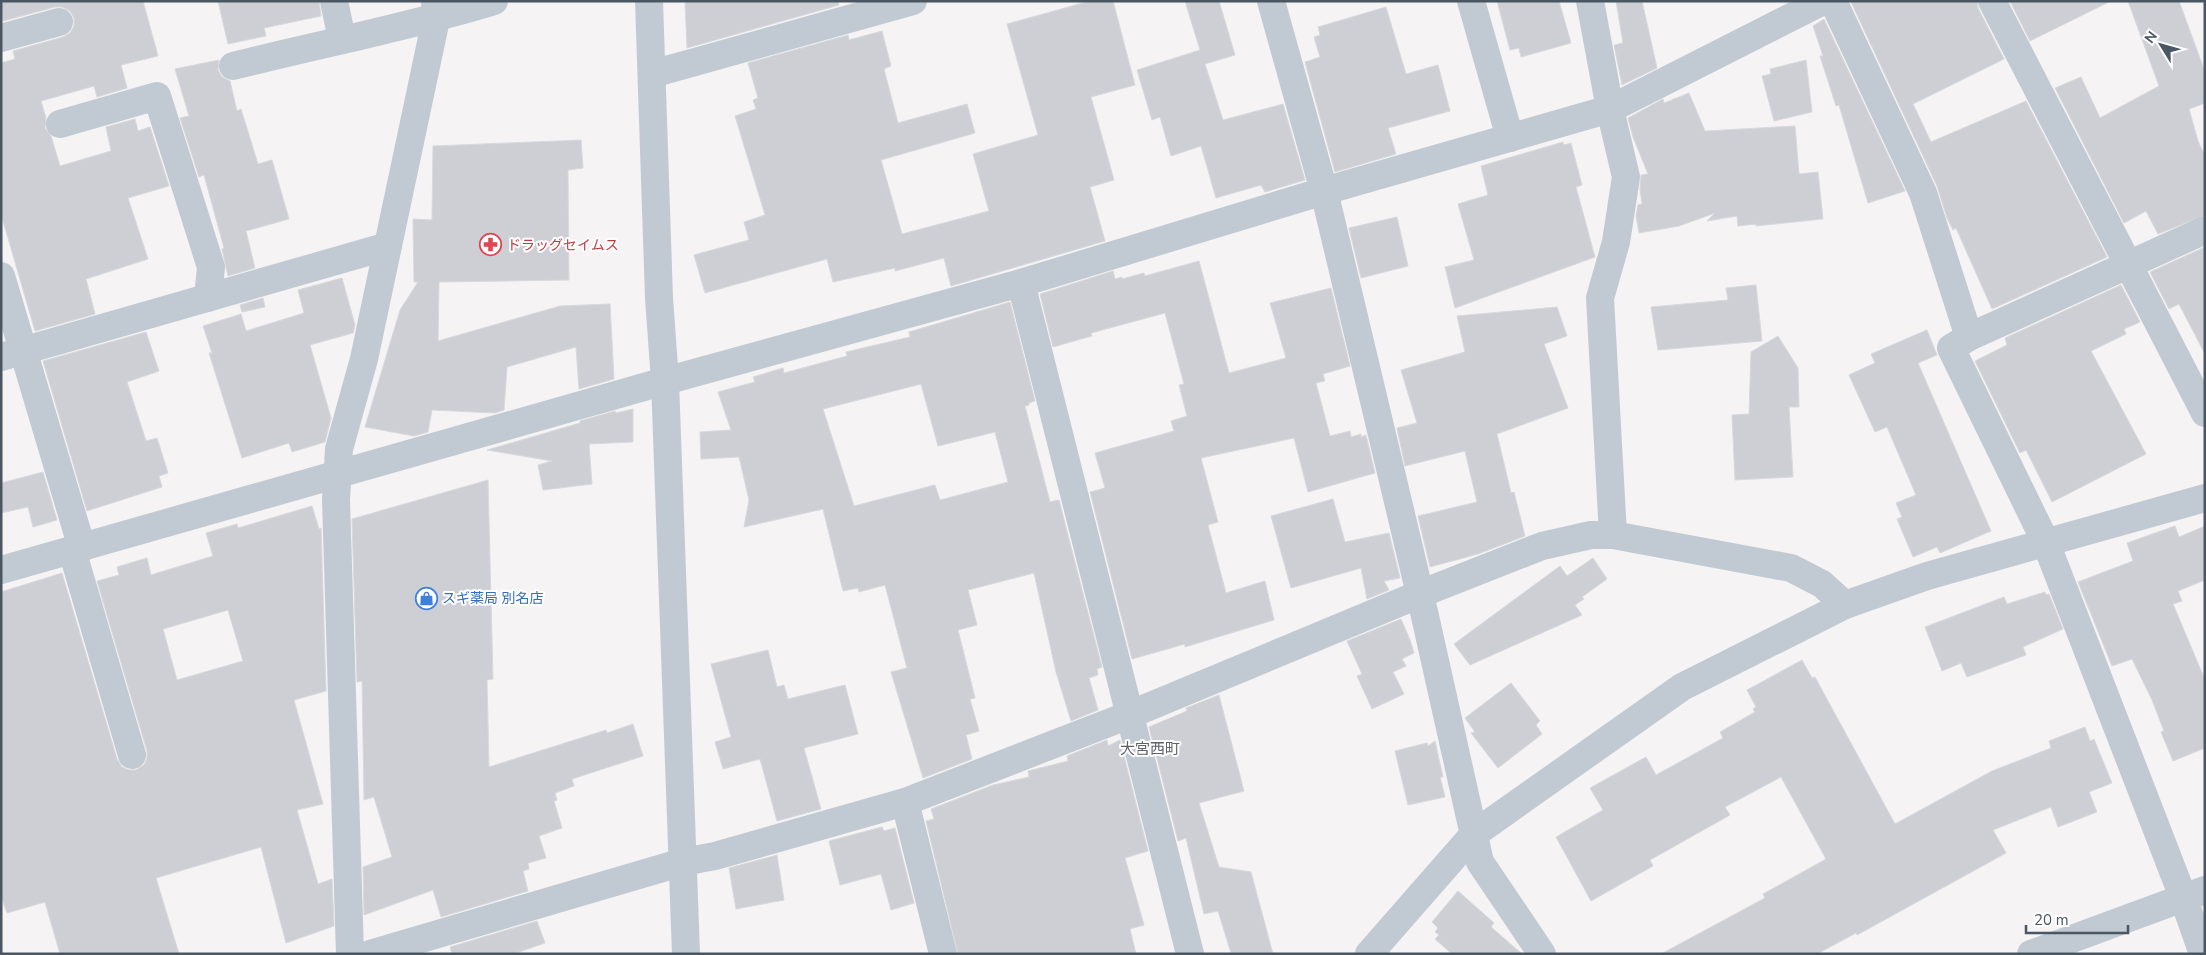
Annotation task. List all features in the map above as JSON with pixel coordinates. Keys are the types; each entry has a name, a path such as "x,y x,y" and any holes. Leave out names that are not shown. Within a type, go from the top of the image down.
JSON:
{"street":[{"path":"334,1 342,39"},
{"path":"233,66 342,39 436,10 494,1"},
{"path":"649,1 659,298 665,381 686,954"},
{"path":"652,74 913,1"},
{"path":"1271,1 1324,191 1420,594 1480,862 1542,954"},
{"path":"1471,1 1510,138"},
{"path":"1590,1 1610,110 1626,177 1616,242 1600,298 1613,534"},
{"path":"1,570 665,381 1021,283 1324,191 1610,110 1823,1"},
{"path":"1833,1 1923,193 1969,337"},
{"path":"1992,1 2205,413"},
{"path":"350,954 337,475 339,449 364,359 436,10"},
{"path":"1,38 58,22"},
{"path":"60,124 157,96 211,267 208,298"},
{"path":"2203,954 2194,893 2046,543 1951,348 1969,337 2205,230"},
{"path":"12,354 388,246"},
{"path":"1,276 12,354 77,549 132,755"},
{"path":"1021,283 1128,715 1190,954"},
{"path":"1369,954 1474,834 1682,687 1845,605 1927,576 2205,498"},
{"path":"370,954 683,862 714,856 905,802 1128,715 1420,594 1542,546 1591,535 1613,534 1791,568 1822,584 1845,605"},
{"path":"905,802 944,954"},
{"path":"2031,954 2194,893"}],"building":[{"path":"1,1 143,1 158,56 121,65 127,88 97,97 94,86 41,101 46,118 45,128 51,136 60,166 111,151 106,127 135,119 138,131 150,127 169,186 128,198 148,259 86,279 95,314 35,331 1,214 1,63 15,59 13,51 63,37 70,33 74,26 74,18 70,11 62,7 55,7 3,21"},
{"path":"218,1 319,1 321,16 264,28 266,36 228,44"},
{"path":"685,1 838,1 839,5 687,48"},
{"path":"1090,1 1113,1 1135,85 1091,97 1114,180 1090,187 1105,241 951,286 944,258 895,271 895,268 833,282 827,259 705,293 694,255 749,240 744,222 765,215 735,116 756,109 753,100 758,98 748,63 848,35 849,40 882,31 891,66 884,69 898,123 967,104 975,133 881,160 902,234 989,211 973,154 1038,135 1007,24"},
{"path":"1185,1 1219,1 1235,55 1205,64 1223,120 1283,104 1305,180 1265,192 1261,185 1216,198 1201,146 1171,156 1160,117 1152,120 1137,70 1200,50"},
{"path":"1497,1 1559,1 1571,43 1521,57 1519,48 1510,50"},
{"path":"1616,1 1642,1 1657,68 1622,85 1614,45 1623,43"},
{"path":"1977,1 1978,8 2004,59 1913,104 1931,142 2026,101 2107,257 1992,309 1956,228 1953,230 1947,218 1937,186 1851,2"},
{"path":"2010,1 2111,1 2030,41"},
{"path":"2128,1 2179,1 2205,72 2205,103 2189,109 2198,141 2205,156 2205,215 2158,234 2146,211 2124,223 2055,88 2081,77 2100,118 2159,86"},
{"path":"1386,7 1406,74 1438,65 1450,111 1388,128 1396,154 1335,172 1305,62 1320,57 1314,37 1320,35 1318,27"},
{"path":"1824,19 1905,191 1868,203 1839,105 1836,106 1820,56 1823,56 1813,26"},
{"path":"219,60 218,70 222,77 230,81 237,111 241,109 258,164 272,160 289,219 246,231 255,268 228,276 222,249 224,248 204,175 199,177 180,118 189,116 175,69"},
{"path":"1806,60 1812,112 1774,121 1762,76 1771,74 1770,69"},
{"path":"1689,93 1705,131 1795,126 1799,174 1818,172 1823,219 1738,226 1737,216 1707,221 1715,213 1679,226 1639,233 1636,216 1638,205 1642,204 1641,175 1648,174 1633,137 1628,118 1663,99 1664,103"},
{"path":"581,140 583,168 568,170 569,280 439,282 438,341 560,306 610,304 614,379 579,389 576,347 507,367 504,410 495,413 432,410 428,432 414,436 365,427 400,310 418,282 414,282 413,219 432,220 433,146"},
{"path":"1563,142 1564,145 1571,143 1582,185 1576,187 1595,257 1455,308 1445,267 1474,260 1458,204 1488,195 1481,166"},
{"path":"1397,217 1408,266 1361,278 1349,228"},
{"path":"2205,247 2205,354 2179,304 2169,309 2150,272"},
{"path":"1199,261 1229,373 1286,358 1270,303 1331,288 1350,366 1323,374 1325,381 1316,383 1330,436 1350,431 1351,437 1361,434 1361,437 1366,435 1375,473 1308,492 1294,438 1201,458 1218,522 1208,525 1226,593 1265,581 1274,620 1185,647 1185,644 1132,659 1090,492 1105,488 1095,453 1174,431 1171,421 1187,416 1179,385 1184,384 1165,313 1091,333 1092,336 1053,347 1040,294 1113,271 1115,279 1122,277 1122,279 1144,273 1145,276"},
{"path":"342,278 355,325 353,333 310,345 331,418 325,442 292,452 289,443 242,458 209,353 212,353 203,326 241,314 246,331 304,313 298,290"},
{"path":"1756,285 1762,341 1658,350 1651,307 1728,300 1726,288"},
{"path":"2121,285 2140,322 2124,329 2126,334 2091,351 2146,454 2052,502 2026,450 2020,453 1975,361 2007,345 2005,338"},
{"path":"263,298 265,307 242,312 240,305"},
{"path":"1010,302 1035,401 1025,406 1050,502 1059,500 1102,667 1097,669 1098,675 1089,678 1098,710 1071,721 1056,672 1034,573 968,590 977,625 958,630 975,698 970,699 979,731 966,735 972,759 923,778 891,672 907,668 885,585 859,592 858,588 843,591 823,509 744,527 749,500 739,457 701,459 700,432 731,430 718,392 755,382 753,377 783,368 784,373 847,356 846,352 910,337 909,332","holes":["921,384 938,446 995,432 1008,482 940,500 935,485 854,506 823,409"]},
{"path":"1557,307 1567,336 1544,344 1568,408 1497,434 1511,493 1514,492 1525,536 1478,554 1430,567 1418,516 1477,502 1465,451 1405,466 1397,428 1417,423 1401,370 1465,352 1457,316"},
{"path":"1927,330 1937,355 1918,363 1991,531 1940,553 1937,547 1913,557 1897,519 1902,517 1896,503 1916,495 1887,427 1875,432 1849,375 1875,363 1871,354"},
{"path":"146,332 159,371 127,382 146,441 157,438 168,473 159,476 162,487 87,511 43,361"},
{"path":"1778,336 1798,368 1799,407 1789,407 1793,477 1735,480 1732,415 1749,414 1751,352"},
{"path":"633,409 633,442 589,444 592,484 543,490 538,465 552,461 487,450 615,411 616,413"},
{"path":"43,472 57,520 33,527 28,507 1,513 1,483"},
{"path":"488,480 493,679 487,680 489,767 606,730 607,733 633,724 643,756 572,779 574,786 555,793 557,800 554,801 562,828 539,836 546,858 528,863 529,869 523,871 528,891 441,917 433,890 364,915 363,867 392,857 374,797 364,800 362,681 357,682 352,519"},
{"path":"1333,499 1345,542 1389,533 1400,578 1384,581 1389,590 1367,599 1361,568 1291,588 1271,516"},
{"path":"312,506 319,529 321,528 326,691 294,700 323,804 297,810 318,884 332,879 334,926 286,943 261,847 156,878 179,954 60,954 45,902 7,913 1,896 1,592 62,573 117,759 122,767 136,770 144,765 147,751 97,581 119,575 117,567 147,558 151,575 213,556 206,533 237,524 238,528","holes":["228,610 243,661 177,680 163,629"]},
{"path":"2175,526 2179,537 2205,526 2205,580 2178,591 2182,601 2173,604 2205,680 2205,748 2173,761 2161,732 2164,731 2152,700 2132,659 2112,666 2078,582 2133,561 2127,543"},
{"path":"1593,558 1607,579 1582,597 1584,599 1575,605 1582,615 1470,665 1454,644 1560,566 1567,576"},
{"path":"2045,592 2046,595 2049,594 2063,629 2023,647 2026,655 1967,677 1961,663 1942,671 1925,627 2004,597 2007,604"},
{"path":"1401,619 1414,653 1402,659 1406,666 1393,672 1404,694 1372,709 1357,676 1362,674 1347,641"},
{"path":"768,650 777,687 784,685 788,699 845,685 858,734 804,748 821,809 777,821 760,759 723,769 715,742 731,737 711,664"},
{"path":"1802,660 1812,678 1815,677 1895,824 1992,771 2051,748 2049,741 2085,727 2090,741 2094,739 2112,783 2089,792 2097,812 2058,827 2051,807 1993,830 2006,853 1857,935 1856,933 1817,954 1661,954 1765,898 1763,894 1826,859 1781,777 1725,807 1730,815 1650,860 1653,866 1591,901 1556,837 1603,810 1590,788 1646,757 1656,775 1723,738 1720,732 1755,712 1753,709 1756,707 1747,690"},
{"path":"1511,683 1540,721 1536,725 1542,734 1498,768 1471,733 1475,732 1465,718"},
{"path":"1219,695 1244,791 1199,803 1219,867 1251,872 1273,954 1231,953 1218,911 1204,914 1186,838 1178,841 1149,727 1187,711 1186,708"},
{"path":"1107,740 1108,746 1120,740 1148,851 1125,858 1144,925 1130,929 1136,954 958,954 926,821 934,819 931,809 993,785 1029,777 1028,771 1068,761 1067,756"},
{"path":"1435,741 1443,777 1440,777 1445,797 1408,805 1395,751 1427,743 1428,746"},
{"path":"882,827 884,831 895,828 914,903 891,910 881,874 840,885 829,841"},
{"path":"777,855 784,900 736,909 729,868"},
{"path":"1458,891 1494,923 1491,927 1522,954 1452,954 1435,939 1439,935 1435,932 1438,928 1432,922"},
{"path":"537,921 545,943 513,954 452,954 450,947"}],"place":[{"name":"ドラッグセイムス","path":"491,245"},
{"name":"スギ薬局 別名店","path":"426,598"}],"district":[{"name":"大宮西町","path":"1150,749"}]}
